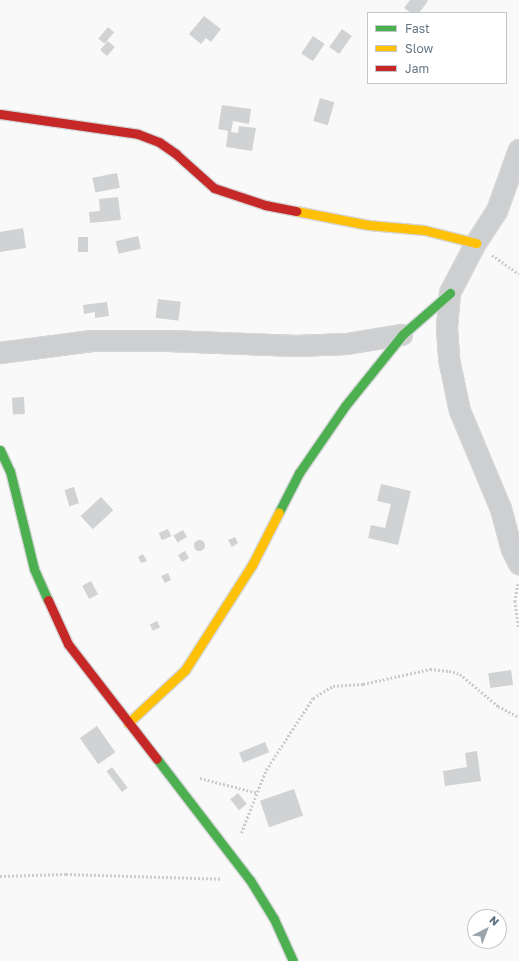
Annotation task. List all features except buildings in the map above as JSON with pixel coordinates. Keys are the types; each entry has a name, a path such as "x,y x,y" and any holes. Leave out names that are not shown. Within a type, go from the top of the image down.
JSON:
{"street":[{"path":"0,114 138,134 159,142 176,154 214,188 265,205 369,225 424,230 476,243"},
{"path":"519,150 497,212 476,243 450,293 446,328 450,359 460,411 501,509 512,550 519,564"},
{"path":"128,723 185,670 252,565 299,473 345,406 402,335 450,293"},
{"path":"0,353 92,341 169,341 297,346 347,344 402,335"},
{"path":"0,450 10,471 34,568 68,644 250,880 274,919 293,961"}],"path":[{"path":"476,243 519,274"},
{"path":"519,580 515,601 519,629"},
{"path":"230,855 258,793 266,770 313,698 333,686 363,684 430,669 449,671 460,674 498,706 519,717"},
{"path":"197,778 258,793"},
{"path":"0,876 66,874 250,880"}],"traffic: fast":[{"path":"279,512 299,473 345,406 402,335 450,293"},
{"path":"0,450 10,471 34,569 48,600"},
{"path":"157,759 250,880 274,919 293,961"}],"traffic: slow":[{"path":"296,211 369,225 424,230 476,243"},
{"path":"128,723 185,670 252,565 279,512"}],"traffic: jam":[{"path":"0,114 138,134 159,142 176,154 214,188 265,205 296,211"},
{"path":"48,600 68,644 157,759"}]}
